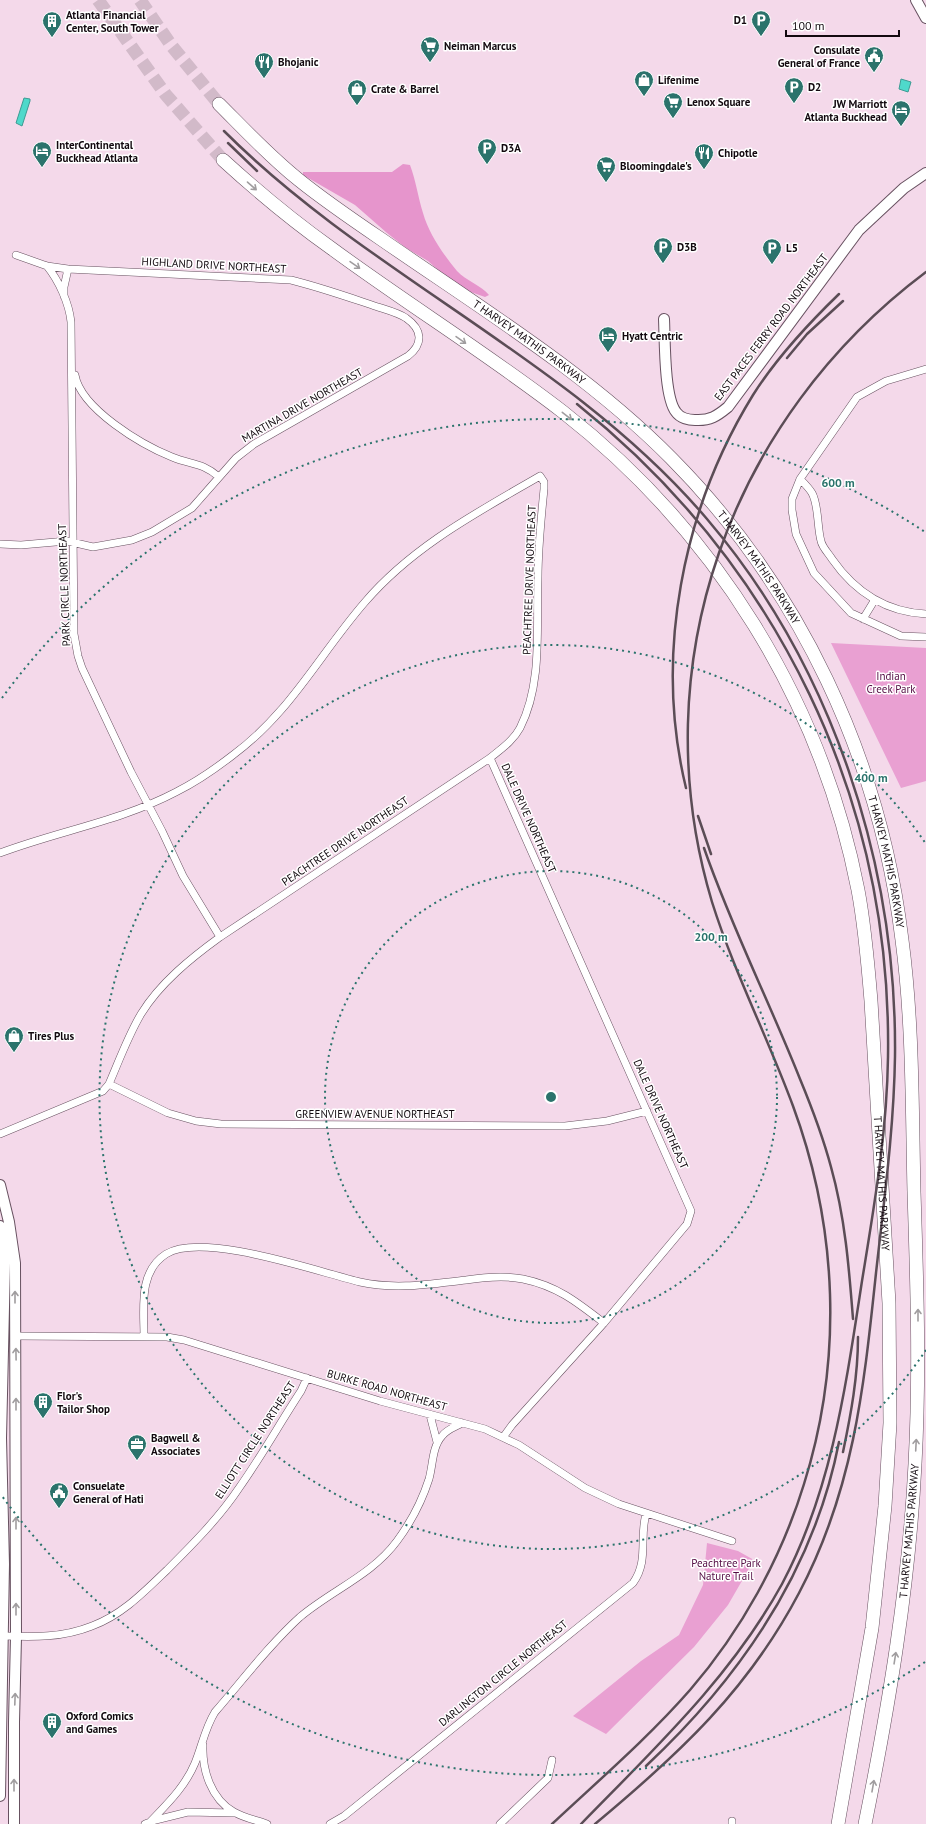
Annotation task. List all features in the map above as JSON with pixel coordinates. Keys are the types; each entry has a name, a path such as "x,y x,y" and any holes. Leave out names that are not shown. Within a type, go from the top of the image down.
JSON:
{"highway":[{"name":"T HARVEY MATHIS PARKWAY","path":"219,104 271,156 313,191 582,381 625,415 666,453 721,514 755,557 782,598 826,677 854,741 868,780 883,833 894,886 903,943 909,1028 918,1302 917,1424 909,1549 897,1646 866,1824"},
{"name":"T HARVEY MATHIS PARKWAY","path":"223,160 274,205 326,245 560,410 601,443 640,479 675,517 705,553 725,579 754,624 793,693 823,766 848,848 858,892 865,940 871,1001 891,1343 888,1464 878,1580 867,1662 838,1824"}],"main road":[{"path":"916,0 926,18"},
{"name":"EAST PACES FERRY ROAD NORTHEAST","path":"664,319 668,385 670,399 676,412 680,416 690,420 706,421 716,417 728,407 858,230 904,188 926,173"},
{"path":"0,1185 3,1211 10,1222 15,1263 16,1637 14,1824"},
{"path":"0,1226 5,1264 1,1438 2,1636 0,1796"}],"street":[{"name":"HIGHLAND DRIVE NORTHEAST","path":"16,255 47,266 68,269 291,280 315,286 399,314 414,325 419,334 419,339"},
{"name":"PARK CIRCLE NORTHEAST","path":"47,266 64,296 70,316 72,360 74,634 78,656 131,772 162,831 183,876 220,937"},
{"name":"PARK CIRCLE NORTHEAST","path":"64,296 64,287 68,269"},
{"name":"MARTINA DRIVE NORTHEAST","path":"0,544 21,545 74,541 93,547 132,540 152,532 192,508 236,458 254,444 408,356 418,345 419,339"},
{"path":"72,360 80,390 102,414 152,449 174,458 205,466 220,477"},
{"path":"926,369 886,381 857,398 818,456 800,479 795,489 792,504 796,534 814,573 851,613 901,636 926,637"},
{"name":"PEACHTREE DRIVE NORTHEAST","path":"0,1134 96,1095 109,1084 134,1026 148,1003 188,963 220,937 490,758 507,745 519,730 527,713 533,687 536,663 538,578 544,489 544,482 540,476 444,533 406,561 365,602 296,694 262,731 234,755 201,778 175,793 148,805"},
{"path":"800,479 812,493 816,504 821,543 837,566 857,588 874,601 912,613 926,614"},
{"path":"863,619 874,601"},
{"name":"DALE DRIVE NORTHEAST","path":"490,758 690,1206 691,1217 687,1224 604,1323 512,1425 504,1436"},
{"path":"0,853 148,805"},
{"name":"GREENVIEW AVENUE NORTHEAST","path":"109,1084 168,1113 196,1121 221,1124 565,1126 607,1121 647,1111"},
{"path":"144,1337 144,1287 149,1271 156,1262 167,1253 178,1249 191,1248 223,1249 255,1254 362,1282 383,1286 410,1286 491,1276 522,1278 547,1285 564,1293 580,1303 604,1323"},
{"name":"BURKE ROAD NORTHEAST","path":"15,1336 167,1337 184,1340 430,1415 486,1429 504,1436 585,1488 619,1504 732,1541"},
{"name":"ELLIOTT CIRCLE NORTHEAST","path":"2,1636 54,1636 93,1626 121,1611 144,1592 217,1518 239,1489 301,1391 307,1378"},
{"path":"148,1823 176,1794 186,1781 195,1764 209,1722 215,1712 287,1630 315,1606 369,1569 397,1541 411,1521 429,1479 437,1442 430,1415"},
{"path":"437,1442 446,1432 462,1423"},
{"name":"DARLINGTON CIRCLE NORTHEAST","path":"330,1824 344,1816 633,1583 639,1574 642,1565 642,1526 646,1514"},
{"path":"2,1564 16,1562"},
{"path":"203,1739 203,1762 208,1781 220,1799 235,1813"},
{"path":"500,1824 548,1778 552,1760"},
{"path":"148,1823 168,1816 188,1812 235,1813 267,1824"}],"green space":[{"name":"Indian Creek Park","path":"831,643 926,648 926,781 901,788"},
{"name":"Peachtree Park Nature Trail","path":"707,1543 738,1551 754,1560 728,1605 694,1647 606,1734 573,1716 641,1661 679,1635 703,1585"}],"shaded area":[{"path":"901,79 911,82 908,92 899,89"},
{"path":"24,98 30,99 30,101 22,126 16,123"},
{"path":"403,164 410,165 426,221 442,251 457,271 465,278 482,288 489,295 485,297 465,290 447,278 428,261 406,248 355,205 303,175 303,172 392,172"}],"tunnel":[{"path":"98,0 166,95 223,160"},
{"path":"140,0 171,45 219,104"}],"railway":[{"path":"224,131 281,183 342,231 534,365 595,412 654,463 707,519 751,576 789,638 822,703 849,771 869,840 884,912 893,984 895,1056 893,1110 867,1356 854,1436 844,1476 833,1515 818,1554 799,1593 779,1628 757,1660 734,1690 683,1746 595,1824"},
{"path":"228,143 257,171"},
{"path":"552,1824 674,1708 709,1667 726,1643 758,1593 784,1540 804,1484 817,1437 825,1390 830,1342 830,1294 827,1247 819,1199 808,1152 793,1106 730,954 712,902 693,813 688,724 697,637 719,553 753,473 800,399 858,332 926,272"},
{"path":"686,788 677,738 673,687 674,636 681,585 692,535 708,486 728,439 753,395 762,381 793,342 839,294"},
{"path":"787,358 807,334 843,301"},
{"path":"577,404 648,468 711,538 765,613 809,694 844,779 869,869 884,961 888,1057 885,1114 879,1170 843,1398 825,1474 813,1512 799,1548 782,1584 762,1618 715,1681 663,1740 581,1824"},
{"path":"698,816 711,854"},
{"path":"704,848 726,906 804,1090 817,1123 831,1167 843,1223 853,1319"},
{"path":"843,1452 854,1395 858,1337"},
{"path":"646,1766 680,1732 712,1696 742,1659 768,1619 792,1578 812,1534 827,1489 839,1442"}],"place":[{"name":"D1","path":"761,37"},
{"name":"Atlanta Financial Center, South Tower","path":"52,38"},
{"name":"Neiman Marcus","path":"430,63"},
{"name":"Consulate General of France","path":"874,73"},
{"name":"Bhojanic","path":"264,79"},
{"name":"Lifenime","path":"644,97"},
{"name":"D2","path":"794,104"},
{"name":"Crate & Barrel","path":"357,106"},
{"name":"Lenox Square","path":"673,119"},
{"name":"JW Marriott Atlanta Buckhead","path":"901,127"},
{"name":"D3A","path":"487,165"},
{"name":"InterContinental Buckhead Atlanta","path":"42,168"},
{"name":"Chipotle","path":"704,170"},
{"name":"Bloomingdale's","path":"606,183"},
{"name":"D3B","path":"663,264"},
{"name":"L5","path":"772,265"},
{"name":"Hyatt Centric","path":"608,353"},
{"name":"Tires Plus","path":"14,1053"},
{"name":"Flor's Tailor Shop","path":"43,1419"},
{"name":"Bagwell & Associates","path":"137,1461"},
{"name":"Consuelate General of Hati","path":"59,1509"},
{"name":"Oxford Comics and Games","path":"52,1739"}]}
